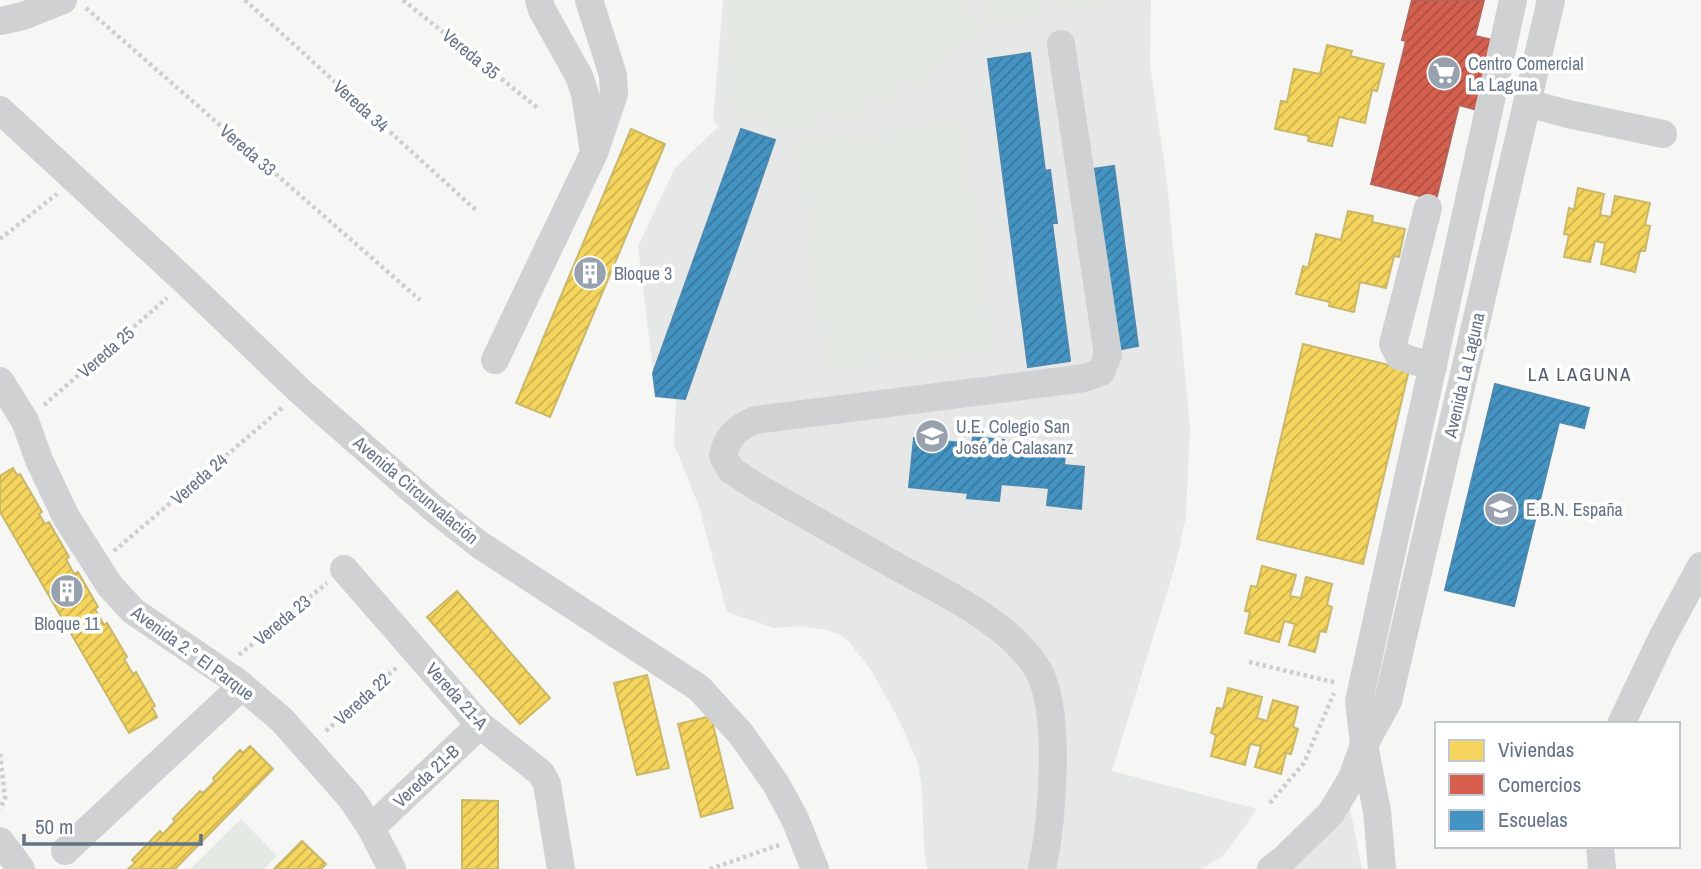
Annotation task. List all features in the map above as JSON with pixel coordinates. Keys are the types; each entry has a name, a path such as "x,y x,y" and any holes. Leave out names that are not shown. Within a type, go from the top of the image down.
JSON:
{"street":[{"path":"0,21 23,16 64,0"},
{"path":"539,0 579,76 585,94 594,153"},
{"path":"495,360 594,153 614,94 613,75 589,0"},
{"name":"Avenida La Laguna","path":"1382,869 1377,811 1364,745 1359,701 1513,0"},
{"name":"Avenida La Laguna","path":"1271,869 1331,813 1352,778 1364,745 1388,701 1551,0"},
{"path":"1042,869 1047,845 1054,729 1049,699 1038,671 1023,650 983,615 760,489 731,470 723,456 726,442 739,427 755,420 1085,378 1101,372 1108,355 1061,44"},
{"path":"1527,103 1663,134"},
{"name":"Avenida Circunvalación","path":"0,110 187,282 301,392 433,508 480,545 699,688 741,734 776,784 803,837 815,869"},
{"path":"1428,208 1394,344 1399,356 1433,367"},
{"name":"Avenida 2.° El Parque","path":"0,381 25,421 39,460 66,517 110,586 133,611 232,678 282,720 351,798 393,869"},
{"path":"1622,722 1662,638 1701,566"},
{"name":"Vereda 21-A","path":"344,569 480,725 541,774 547,785 561,869"},
{"path":"65,851 232,678"},
{"name":"Vereda 21-B","path":"371,828 480,725"},
{"path":"0,841 21,869"},
{"path":"1600,848 1602,869"}],"path":[{"name":"Vereda 33","path":"77,0 420,300"},
{"name":"Vereda 34","path":"245,0 478,212"},
{"name":"Vereda 35","path":"403,0 539,109"},
{"path":"0,239 76,179"},
{"name":"Vereda 25","path":"25,421 187,282"},
{"name":"Vereda 24","path":"98,565 301,392"},
{"name":"Vereda 23","path":"232,678 344,569"},
{"name":"Vereda 22","path":"307,748 416,650"},
{"path":"1249,662 1337,683"},
{"path":"0,754 5,798 0,809"},
{"path":"710,869 803,837"}],"shaded area":[{"name":"U.E. Colegio San José de Calasanz","path":"723,0 1151,0 1150,65 1167,182 1190,427 1186,517 1176,563 1112,771 1257,809 1224,855 1202,869 927,869 918,764 900,722 871,670 841,635 800,626 774,628 727,612 699,507 674,444 676,398 656,396 638,246 675,168 719,126 713,122"},
{"path":"728,0 965,0 985,38 961,42 924,81 891,102 836,123 811,129 782,131 743,118 720,89"},
{"path":"977,0 1099,0 1096,7 990,23"},
{"path":"965,120 995,351 823,373 794,141"},
{"path":"1350,808 1362,869 1291,869"},
{"path":"241,819 277,856 264,869 190,869"}],"building: Viviendas":[{"path":"1327,45 1352,51 1350,56 1384,64 1377,91 1372,90 1365,123 1339,117 1332,146 1308,141 1309,136 1275,129 1281,101 1287,102 1294,69 1320,74"},
{"name":"Bloque 3","path":"631,129 665,144 550,417 516,403"},
{"path":"1578,188 1604,194 1600,215 1611,217 1615,196 1650,203 1645,225 1650,226 1645,251 1640,251 1635,272 1601,264 1605,243 1595,241 1590,262 1564,257 1569,235 1564,234 1569,208 1574,210"},
{"path":"1348,211 1373,216 1372,222 1405,229 1399,257 1394,256 1386,288 1360,282 1354,312 1329,306 1330,302 1296,294 1303,266 1308,268 1316,234 1341,240"},
{"path":"1303,344 1409,370 1363,564 1257,539"},
{"name":"Bloque 11","path":"13,468 17,475 20,474 42,512 39,514 45,524 49,522 69,557 66,559 74,574 78,572 98,607 95,609 104,625 107,623 127,657 124,659 133,674 136,672 155,706 152,707 157,717 129,733 0,512 0,476"},
{"path":"1262,566 1296,575 1290,596 1301,598 1306,577 1332,584 1327,605 1332,607 1326,632 1320,631 1315,652 1289,645 1295,624 1284,621 1279,642 1245,633 1250,612 1245,611 1251,586 1257,587"},
{"path":"457,591 550,698 520,724 427,617"},
{"path":"647,675 669,768 637,775 614,683"},
{"path":"1228,688 1262,697 1257,718 1267,721 1273,700 1298,707 1293,727 1298,729 1291,754 1286,753 1281,774 1255,767 1261,746 1250,744 1245,765 1211,756 1216,735 1211,733 1217,708 1223,709"},
{"path":"711,716 733,808 701,817 678,724"},
{"path":"250,746 273,769 175,869 128,869 135,863 132,860 160,831 163,834 175,821 173,819 200,791 203,793 215,781 213,778 240,750 243,753"},
{"path":"462,800 498,801 498,869 462,869"},
{"path":"302,841 326,864 321,869 274,869"}],"building: Comercios":[{"name":"Centro Comercial La Laguna","path":"1412,0 1484,0 1475,36 1497,41 1481,111 1459,105 1436,200 1371,184 1406,41 1402,40"}],"building: Escuelas":[{"path":"1030,53 1045,171 1050,170 1057,223 1052,223 1070,361 1028,367 988,59"},
{"path":"741,129 775,140 685,399 656,396 653,373"},
{"path":"1114,166 1138,346 1116,350 1092,169"},
{"name":"E.B.N. España","path":"1495,384 1589,408 1584,428 1559,422 1514,606 1445,590"},
{"path":"973,437 1004,440 1003,454 1028,456 1029,442 1066,445 1064,465 1084,467 1081,509 1047,505 1049,488 1001,484 999,501 967,498 968,493 909,487 914,438 972,444"}],"place":[{"name":"Centro Comercial La Laguna","path":"1444,73"},
{"name":"Bloque 3","path":"590,273"},
{"name":"U.E. Colegio San José de Calasanz","path":"932,436"},
{"name":"E.B.N. España","path":"1501,509"},
{"name":"Bloque 11","path":"67,591"}],"district":[{"name":"LA LAGUNA","path":"1580,374"}]}
